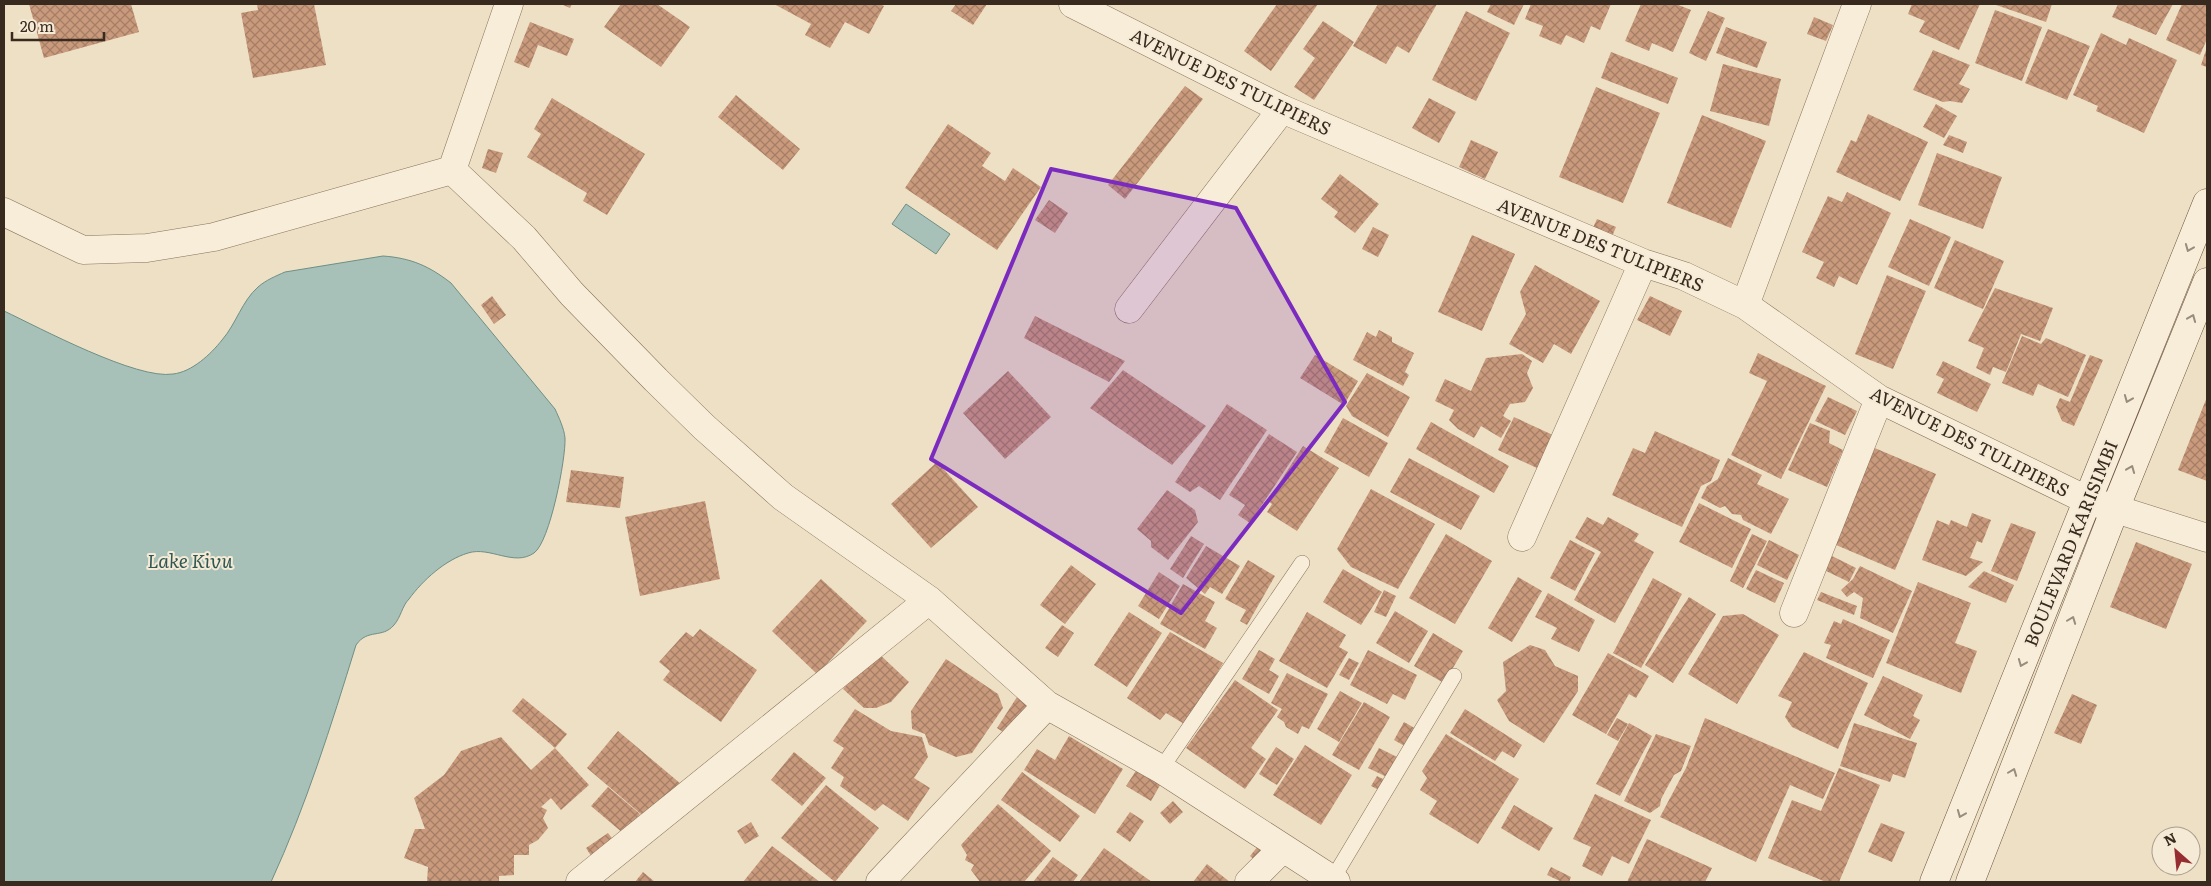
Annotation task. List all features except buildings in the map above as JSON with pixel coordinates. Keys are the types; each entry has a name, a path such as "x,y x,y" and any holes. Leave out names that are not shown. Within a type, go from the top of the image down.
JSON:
{"street":[{"path":"452,170 509,4"},
{"name":"AVENUE DES TULIPIERS","path":"1073,4 1282,109 1643,263 1684,276 1745,305 1879,399 2088,500 2207,538"},
{"path":"1745,305 1857,4"},
{"path":"1128,308 1282,109"},
{"path":"4,212 83,250 147,248 214,236 452,170"},
{"path":"452,170 524,238 572,294 704,427 783,497 929,600 1047,705 1161,769 1334,881"},
{"name":"BOULEVARD KARISIMBI","path":"1934,882 2207,203"},
{"path":"1522,537 1643,263"},
{"path":"1970,882 2115,509 2207,282"},
{"path":"1794,613 1879,399"},
{"path":"580,882 929,600"},
{"path":"880,882 1047,705"},
{"path":"1249,882 1283,848"}],"lane":[{"path":"1161,769 1302,563"},
{"path":"1334,881 1454,676"}],"highlighted area":[{"path":"1051,169 1236,208 1345,402 1181,613 931,459"}],"water":[{"path":"906,204 950,234 936,254 892,224"},
{"name":"Lake Kivu","path":"383,256 419,264 451,283 555,409 564,431 565,448 556,499 540,546 534,553 526,557 518,558 476,552 451,560 421,585 407,602 394,625 385,632 365,637 356,645 307,795 271,882 4,882 4,311 113,361 157,374 180,373 200,362 212,351 227,334 252,293 268,280 285,272"}]}
